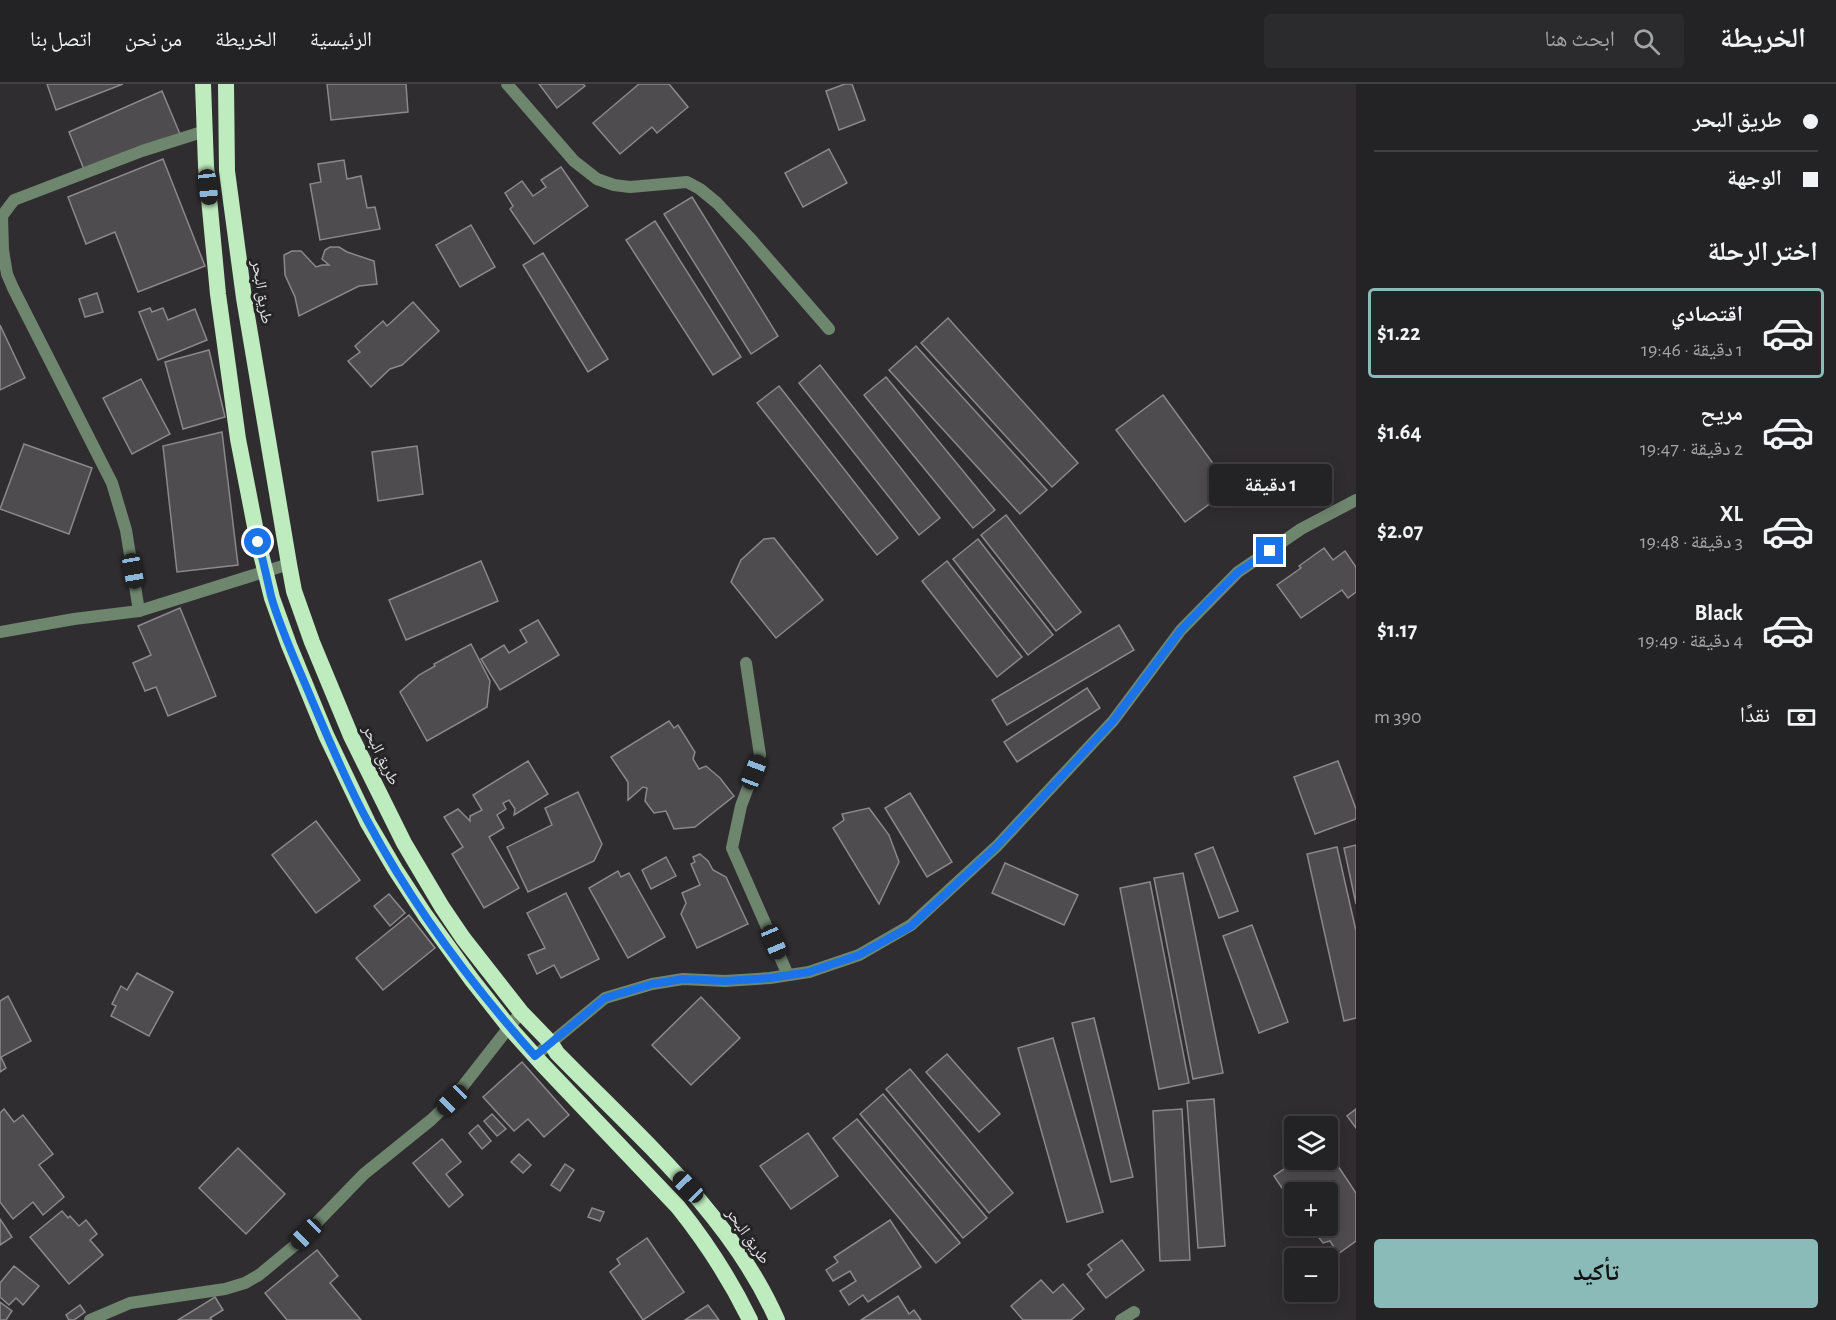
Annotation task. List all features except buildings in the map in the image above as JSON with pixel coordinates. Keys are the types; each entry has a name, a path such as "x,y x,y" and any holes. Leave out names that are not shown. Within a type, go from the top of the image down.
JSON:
{"highway":[{"path":"203,84 207,178 225,351 238,439 272,597 289,645 343,773 368,823 425,915 509,1027 678,1207 723,1268 750,1320"},
{"name":"طريق البحر","path":"226,84 229,182 244,298 289,564 294,591 328,684 404,843 463,938 521,1012 550,1042 557,1053 688,1187 718,1223 758,1282 777,1320"}],"street":[{"path":"507,84 573,161 597,179 614,185 630,187 687,182 700,189 717,203 750,238 829,329"},
{"path":"139,611 126,531 116,493 7,274 3,250 2,216 14,200 142,151 205,131"},
{"path":"535,1056 605,998 652,984 683,979 725,981 809,972 859,955 911,926 997,846 1113,721 1181,630 1238,572 1301,529 1356,500"},
{"path":"0,632 139,611 289,564"},
{"path":"746,663 760,755 741,806 732,848 788,975"},
{"path":"90,1320 129,1303 225,1289 245,1283 258,1275 294,1246 364,1174 445,1107 521,1012"},
{"path":"1121,1320 1134,1312"}],"route":[{"path":"258,542 272,597 289,645 340,766 368,823 425,915 472,980 535,1056 605,998 652,984 683,979 725,981 770,978 809,972 859,955 911,926 997,846 1113,721 1181,630 1238,572 1270,551"}]}
